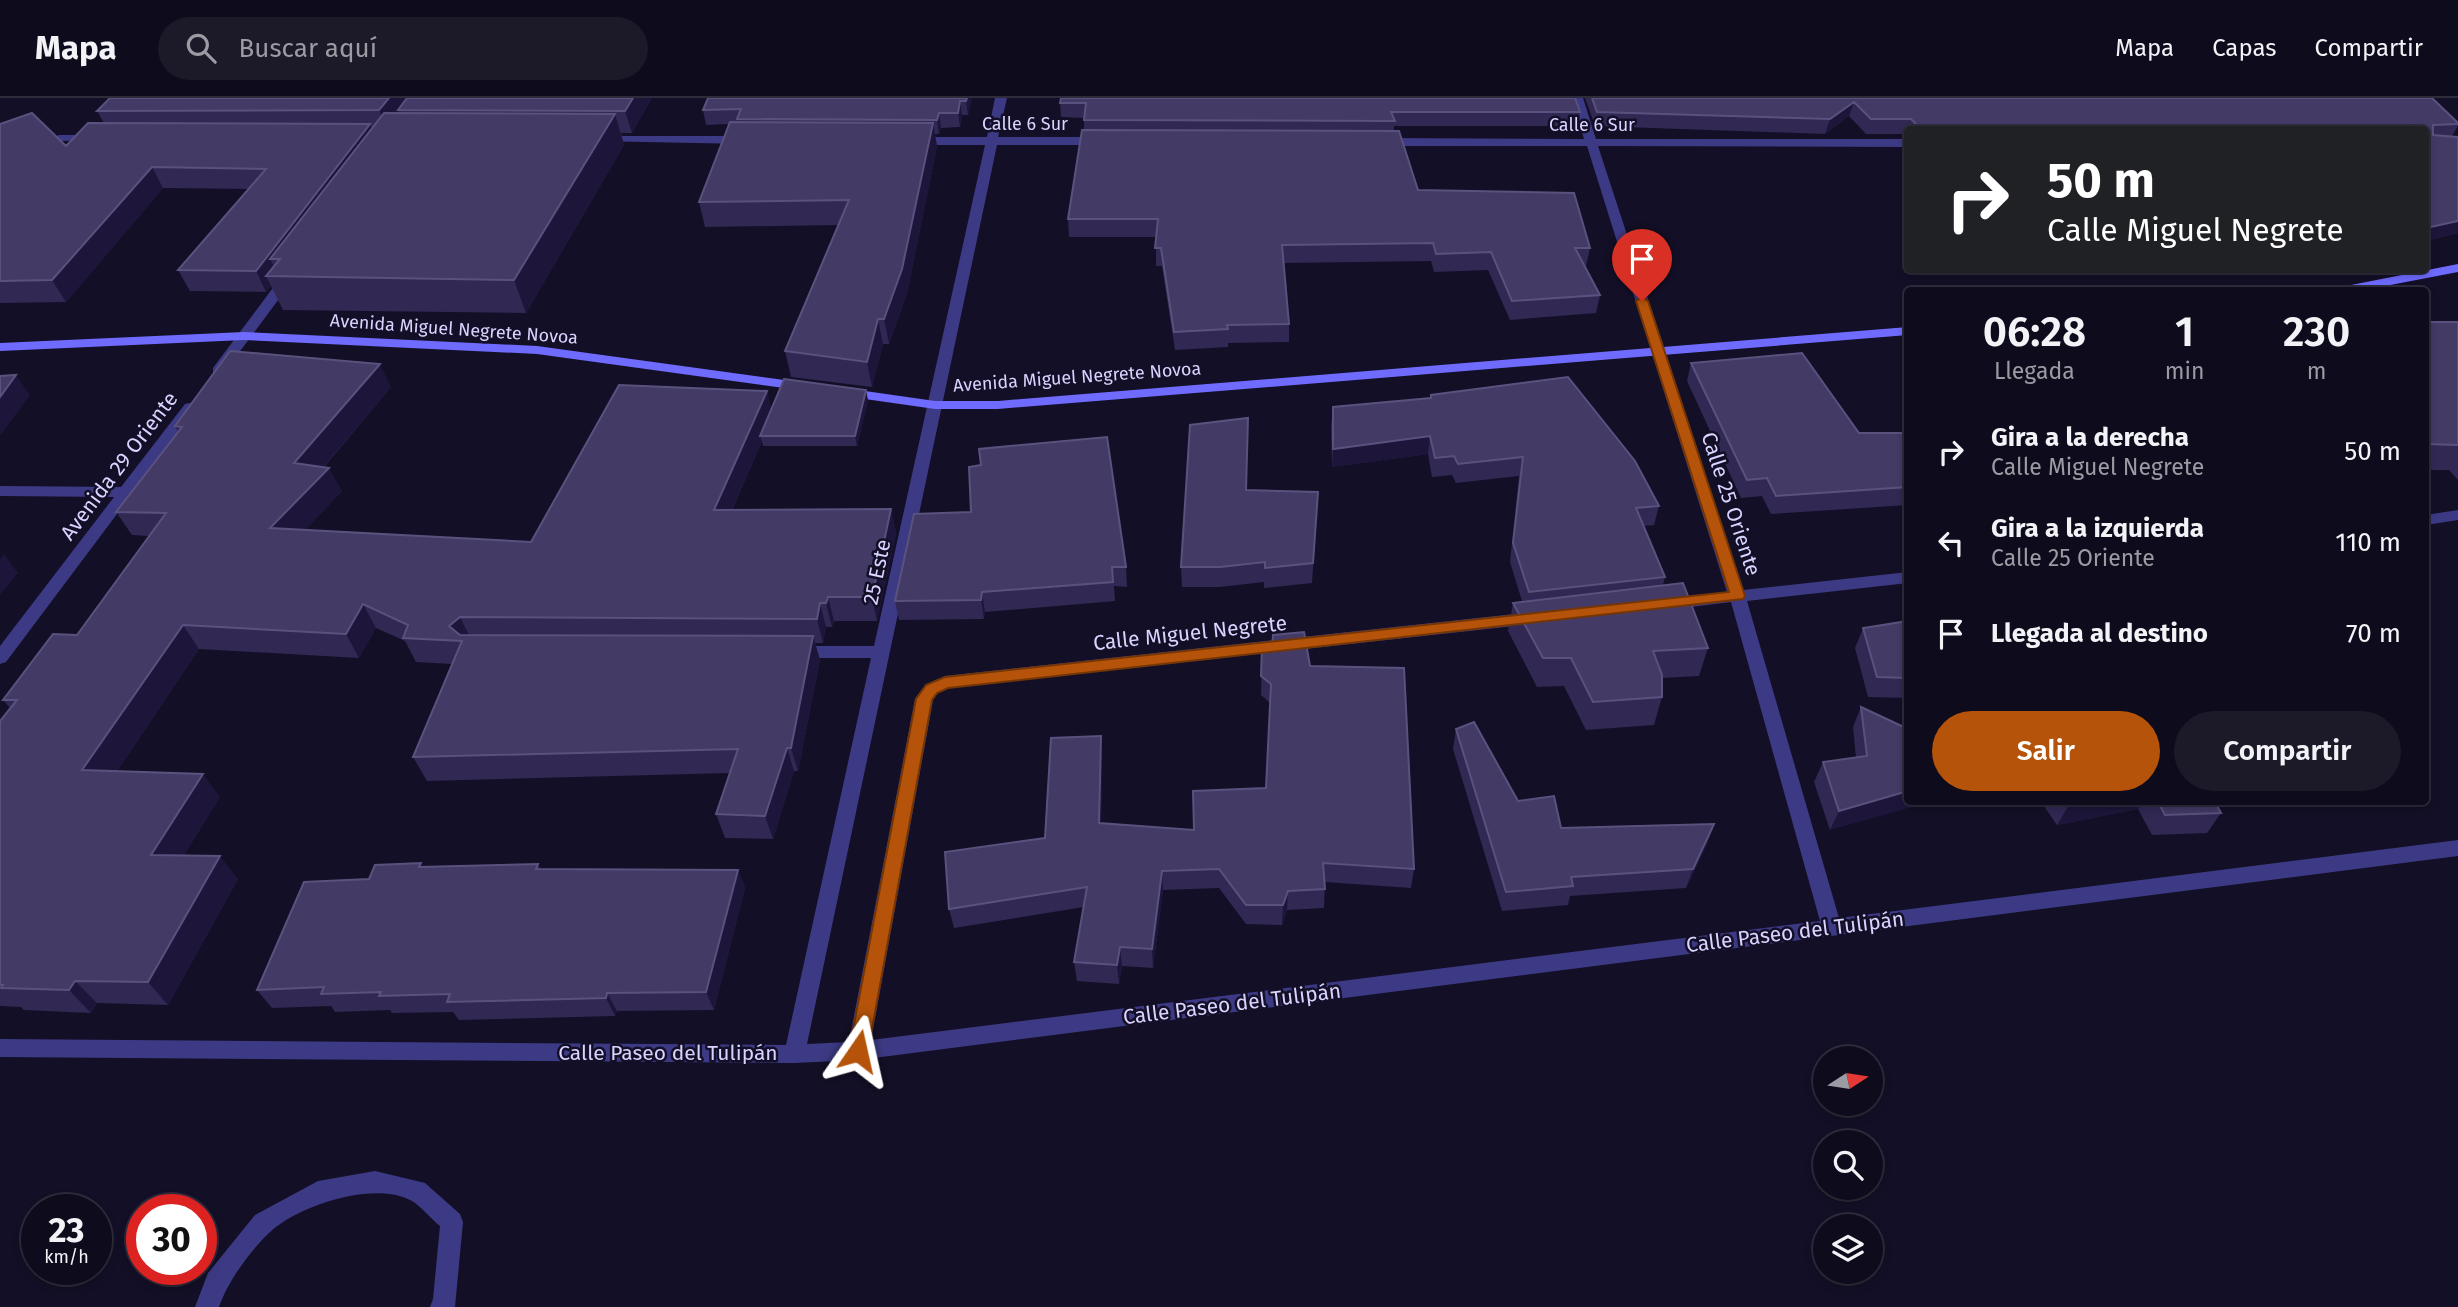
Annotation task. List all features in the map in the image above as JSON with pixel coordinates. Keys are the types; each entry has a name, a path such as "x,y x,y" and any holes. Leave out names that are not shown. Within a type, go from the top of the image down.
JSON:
{"main road":[{"path":"2362,287 2458,268"},
{"name":"Avenida Miguel Negrete Novoa","path":"0,347 244,336 537,350 935,405 998,405 1904,331"}],"street":[{"name":"25 Este","path":"794,1054 1001,98"},
{"name":"Calle 25 Oriente","path":"1577,98 1737,596 1832,928"},
{"path":"59,138 115,138"},
{"path":"588,139 755,140"},
{"name":"Calle 6 Sur","path":"894,141 1117,141"},
{"name":"Calle 6 Sur","path":"1368,142 1904,144"},
{"name":"Avenida 29 Oriente","path":"0,658 302,259"},
{"path":"0,491 126,492"},
{"path":"2429,519 2458,514"},
{"path":"1654,605 1904,578"},
{"name":"Calle Miguel Negrete","path":"858,1051 924,699 931,689 945,682 1543,617"},
{"path":"772,652 882,652"},
{"name":"Calle Paseo del Tulipán","path":"0,1048 794,1054 858,1051 2458,848"},
{"path":"207,1307 216,1282 262,1223 318,1192 375,1182 417,1191 452,1222 445,1302 442,1307"}],"building":[{"path":"110,98 389,98 379,110 97,111"},
{"path":"407,98 633,98 625,111 398,110"},
{"path":"708,98 967,98 966,101 960,101 958,113 939,113 937,120 737,119 741,109 703,110"},
{"path":"1061,98 1575,98 1580,112 1391,112 1395,121 1084,120 1086,103 1060,103"},
{"path":"1592,98 2432,98 2458,123 2433,125 2433,135 2458,137 2458,221 2429,227 2429,126 1916,126 1911,119 1871,119 1854,102 1830,119 1597,112"},
{"path":"32,113 66,146 88,123 370,124 256,271 178,270 266,169 152,167 52,280 0,281 0,124"},
{"path":"384,113 615,114 514,280 266,276 280,259 270,259"},
{"path":"730,122 933,123 902,269 884,319 878,319 867,362 785,351 849,200 699,202"},
{"path":"1082,130 1399,131 1418,190 1574,193 1590,248 1575,248 1600,295 1512,301 1491,252 1436,254 1433,243 1282,245 1289,324 1227,325 1228,329 1174,332 1161,248 1155,248 1158,219 1068,219"},
{"path":"2429,322 2458,322 2458,445 2429,444"},
{"path":"230,351 380,364 294,463 329,468 270,528 531,542 619,385 767,391 714,510 891,509 872,597 828,597 826,603 820,603 817,619 460,617 449,626 460,635 813,636 791,748 787,748 765,816 716,814 738,749 413,757 462,641 403,638 408,625 363,604 346,634 183,625 82,770 203,774 151,855 220,856 148,982 75,981 69,990 1,988 0,721 17,700 3,700 53,634 77,635 166,513 116,512 182,427 175,426"},
{"path":"1802,353 1859,433 1904,433 1904,487 1776,496 1767,478 1747,480 1691,363"},
{"path":"16,375 0,397 0,376"},
{"path":"1568,377 1635,461 1659,506 1636,508 1665,577 1529,592 1513,543 1523,457 1458,464 1454,456 1435,458 1430,436 1333,449 1333,407 1431,398 1431,395"},
{"path":"784,379 866,390 855,436 760,436"},
{"path":"1248,418 1246,490 1318,492 1313,563 1265,568 1265,562 1220,567 1181,567 1190,425"},
{"path":"1107,437 1126,567 1112,567 1113,582 982,592 981,600 895,601 914,514 971,512 969,467 981,465 979,449"},
{"path":"1683,583 1708,648 1653,651 1662,675 1662,697 1593,702 1571,658 1543,658 1513,603"},
{"path":"1904,622 1904,678 1877,677 1863,628"},
{"path":"1304,632 1310,666 1404,668 1414,869 1323,863 1325,889 1288,891 1283,905 1246,905 1219,869 1162,871 1152,949 1120,947 1117,965 1074,962 1087,887 949,909 945,852 1045,838 1051,738 1101,736 1099,823 1194,830 1193,791 1266,788 1271,684 1261,676 1262,647 1272,646 1273,635"},
{"path":"1861,707 1904,727 1904,792 1839,811 1823,762 1867,756"},
{"path":"1474,722 1518,801 1554,796 1561,828 1714,824 1693,869 1571,877 1573,886 1506,892 1456,729"},
{"path":"2160,805 2217,805 2221,813 2165,815"},
{"path":"421,863 419,867 538,864 536,869 738,870 706,992 607,993 606,998 447,1002 450,994 321,994 324,987 257,990 304,882 369,879 375,865"}],"route":[{"path":"858,1051 924,699 931,689 945,682 1737,596 1642,301"}]}
